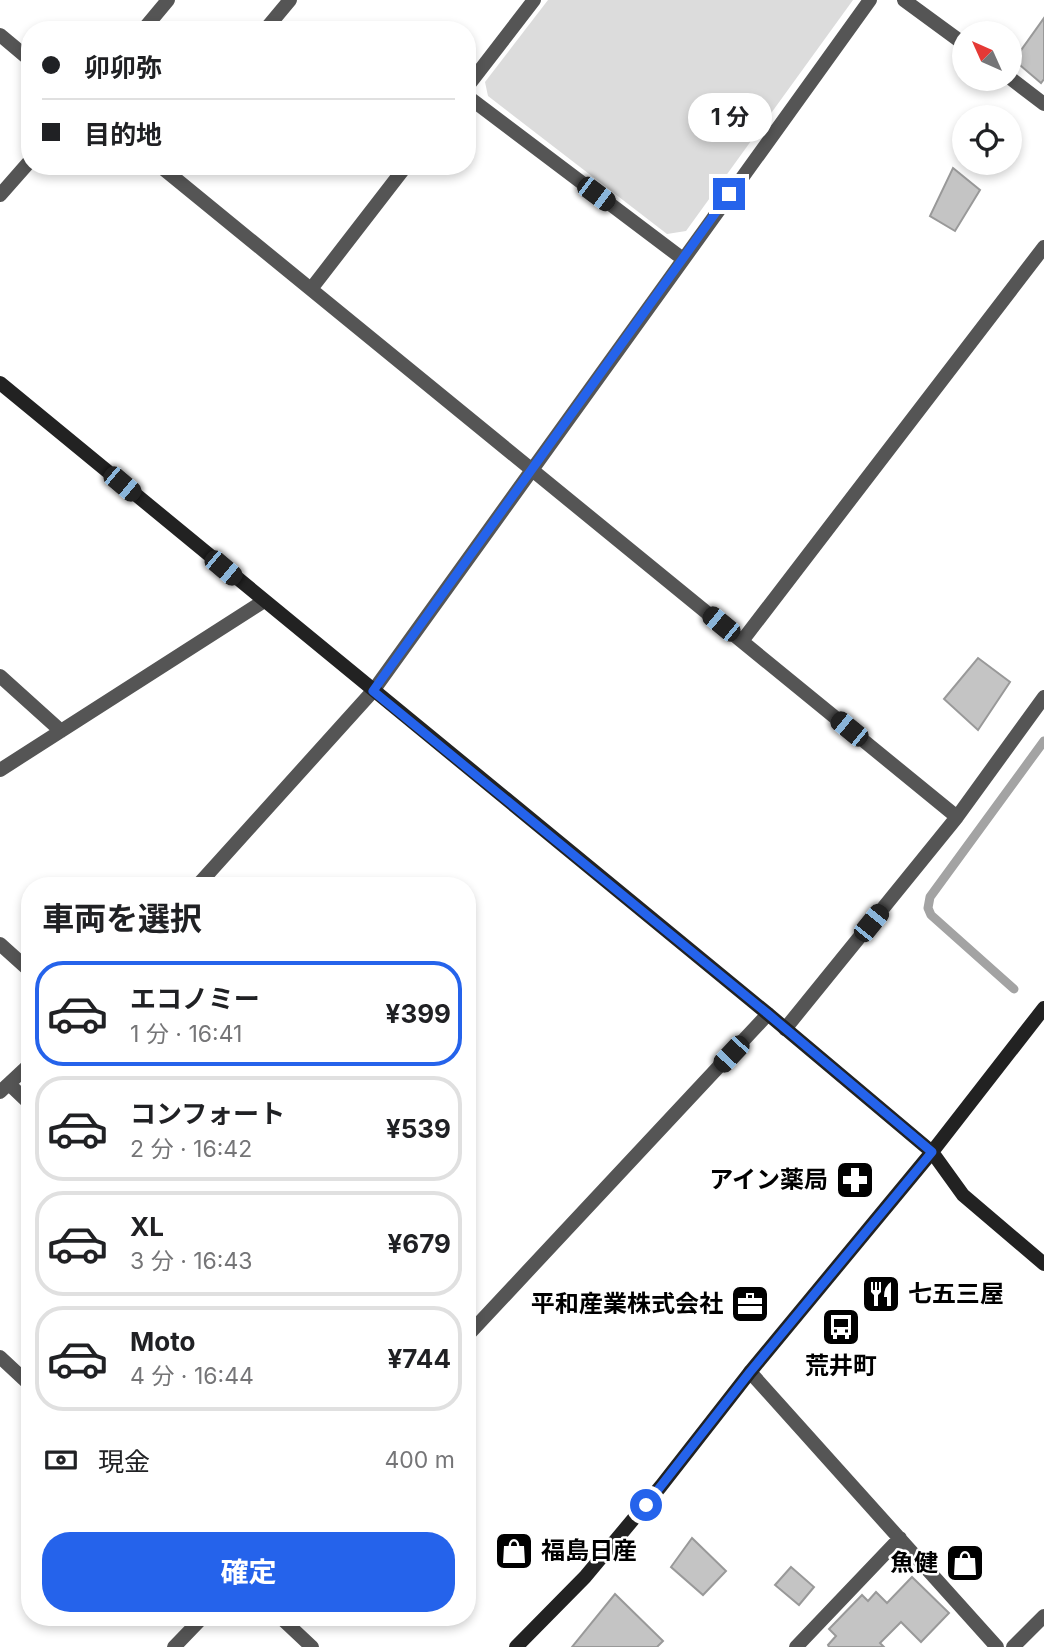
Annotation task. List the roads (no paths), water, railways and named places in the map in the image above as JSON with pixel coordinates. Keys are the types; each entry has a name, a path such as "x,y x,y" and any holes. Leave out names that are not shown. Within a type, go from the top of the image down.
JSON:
{"street":[{"path":"150,21 168,0"},
{"path":"272,21 290,0"},
{"path":"476,75 534,0"},
{"path":"205,877 373,691 870,0"},
{"path":"904,0 952,35"},
{"path":"0,35 21,52"},
{"path":"1022,87 1044,104"},
{"path":"476,103 682,259"},
{"path":"0,195 21,171"},
{"path":"171,175 957,817"},
{"path":"311,289 399,175"},
{"path":"742,642 1044,247"},
{"path":"0,383 932,1152 963,1195 1044,1264"},
{"path":"0,770 264,601"},
{"path":"0,676 61,731"},
{"path":"785,1029 957,817 1044,697"},
{"path":"0,944 21,963"},
{"path":"516,1647 585,1577 661,1486 750,1372 932,1152 1044,1008"},
{"path":"476,1326 768,1014"},
{"path":"21,1073 5,1088 21,1098"},
{"path":"0,1357 21,1377"},
{"path":"750,1372 997,1647"},
{"path":"796,1647 900,1538"},
{"path":"1013,1647 1044,1616"},
{"path":"174,1647 194,1626"},
{"path":"290,1626 312,1647"}],"waterway":[{"path":"1014,989 931,915 928,908 930,897 1044,741"}],"place":[{"name":"アイン薬局","path":"855,1180"},
{"name":"七五三屋","path":"881,1294"},
{"name":"平和産業株式会社","path":"750,1304"},
{"name":"荒井町","path":"841,1327"},
{"name":"福島日産","path":"514,1551"},
{"name":"魚健","path":"965,1563"}]}
